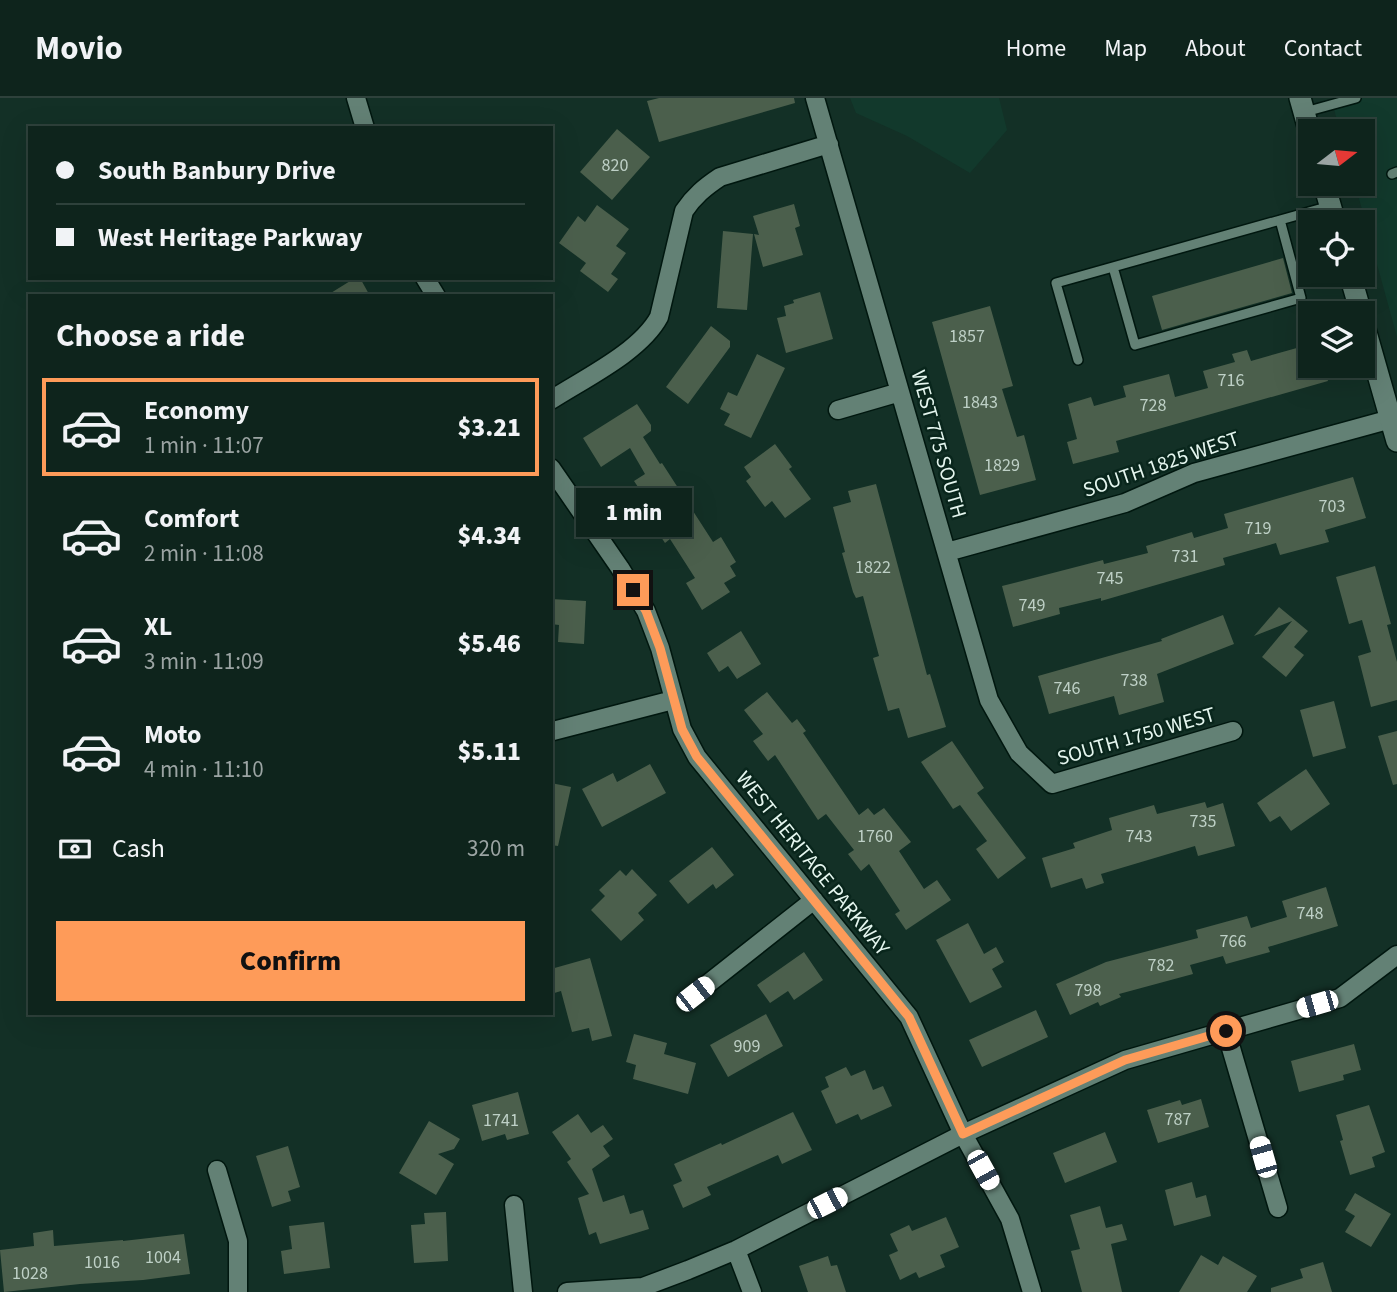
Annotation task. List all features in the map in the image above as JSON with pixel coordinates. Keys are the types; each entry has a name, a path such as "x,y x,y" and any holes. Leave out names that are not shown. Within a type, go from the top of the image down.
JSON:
{"street":[{"path":"356,98 364,126"},
{"name":"WEST 775 SOUTH","path":"816,98 989,700 1019,753 1052,784"},
{"path":"553,399 631,348 651,331 659,317 684,211 693,197 720,177 829,144"},
{"path":"1375,359 1394,418 1397,441"},
{"path":"838,410 900,391"},
{"name":"SOUTH 1825 WEST","path":"947,552 1125,503 1194,473 1394,418"},
{"name":"WEST HERITAGE PARKWAY","path":"553,471 646,611 660,648 682,729 697,757 909,1017 963,1134 1010,1219 1031,1292"},
{"path":"553,731 673,700"},
{"name":"SOUTH 1750 WEST","path":"1052,784 1233,731"},
{"path":"695,994 814,900"},
{"path":"567,1292 643,1287 736,1250 963,1134 1125,1060 1340,998 1397,956"},
{"path":"1226,1031 1278,1208"},
{"path":"216,1170 238,1241 238,1292"},
{"path":"514,1205 523,1292"},
{"path":"736,1250 752,1292"}],"lane":[{"path":"1302,105 1356,98"},
{"path":"1078,360 1056,283 1280,220 1298,218"},
{"path":"1113,267 1135,345 1288,302 1301,298 1280,220"}],"shaded area":[{"path":"850,98 999,98 1007,130 970,173 907,136 856,113"},
{"path":"1331,98 1397,98 1397,337 1375,257 1375,210 1362,210 1358,196 1376,196 1376,119 1337,119"}],"building":[{"path":"659,98 794,98 795,103 659,142 647,101"},
{"path":"617,129 650,157 612,200 580,172"},
{"path":"794,204 800,226 795,228 803,255 763,267 754,234 759,235 753,216"},
{"path":"597,205 629,229 616,246 626,253 611,274 618,279 608,292 580,271 586,263 559,243 578,216 585,222"},
{"path":"723,231 753,234 747,310 717,308"},
{"path":"1283,258 1292,293 1162,330 1152,296"},
{"path":"352,280 361,280 369,294 329,294"},
{"path":"820,292 833,339 786,353 777,318 786,316 784,306 794,303 793,300"},
{"path":"990,306 1013,386 1002,389 1017,437 1024,435 1036,480 980,495 932,322"},
{"path":"711,326 730,341 730,347 688,404 666,387"},
{"path":"1298,348 1298,378 1327,378 1328,381 1116,441 1119,452 1073,464 1067,442 1077,439 1068,404 1091,397 1094,406 1126,397 1123,386 1169,374 1175,397 1208,388 1203,371 1235,362 1232,354 1247,350 1251,361"},
{"path":"757,354 785,368 751,438 724,425 730,414 720,409 728,392 737,396"},
{"path":"637,404 651,425 651,431 643,437 713,542 721,537 736,562 730,566 736,576 724,583 730,592 702,610 686,583 695,578 670,539 665,543 647,516 654,511 634,481 645,474 630,448 601,467 583,438"},
{"path":"775,444 811,499 785,518 772,501 765,507 746,481 751,477 744,467"},
{"path":"1353,477 1366,518 1325,530 1329,542 1280,555 1276,543 1223,558 1225,565 1101,601 1101,598 1059,608 1060,614 1013,627 1002,586 1103,560 1104,564 1148,553 1146,546 1192,532 1194,538 1228,528 1224,514"},
{"path":"876,484 927,675 930,674 946,727 908,738 899,708 888,711 873,658 879,656 863,596 856,598 853,592 833,507 851,502 848,491"},
{"path":"1375,566 1391,624 1387,625 1397,662 1397,700 1371,707 1358,656 1371,652 1362,620 1349,624 1336,577"},
{"path":"553,599 586,601 584,644 558,642 559,625 553,624"},
{"path":"1279,607 1308,631 1294,647 1304,655 1286,677 1262,657 1292,621 1254,636"},
{"path":"1223,615 1234,644 1157,674 1164,702 1119,715 1114,696 1049,714 1038,676 1162,641 1161,639"},
{"path":"741,631 761,664 737,679 728,666 719,672 707,653"},
{"path":"767,692 792,723 797,719 806,731 803,733 859,815 868,808 874,815 884,808 911,842 899,851 924,889 937,880 951,900 906,930 895,914 900,911 869,864 861,871 848,854 854,850 826,814 818,820 775,755 768,761 753,741 763,734 744,710"},
{"path":"1334,701 1346,748 1313,757 1300,710"},
{"path":"1397,731 1397,784 1393,785 1378,736"},
{"path":"952,741 984,788 977,793 1026,858 998,879 976,849 987,841 960,805 953,809 921,762"},
{"path":"650,764 666,793 602,827 582,789 613,773 617,782"},
{"path":"1306,769 1330,804 1291,831 1280,816 1270,822 1257,803"},
{"path":"553,783 571,787 558,846 553,845"},
{"path":"1205,802 1207,808 1223,803 1235,846 1198,856 1195,846 1101,874 1104,883 1086,889 1082,878 1051,888 1042,858 1075,848 1073,843 1112,830 1109,818 1154,805 1157,814"},
{"path":"712,847 734,875 716,889 713,884 688,904 669,881"},
{"path":"632,869 657,895 638,913 644,920 621,941 591,910 605,896 599,890 620,870 626,876"},
{"path":"1326,887 1338,926 1268,947 1270,952 1226,964 1223,956 1190,965 1193,974 1119,994 1121,997 1100,1006 1098,1002 1070,1015 1056,984 1106,962 1198,938 1196,930 1247,916 1251,928 1287,917 1282,901"},
{"path":"968,923 984,954 996,947 1004,962 992,969 1002,987 970,1003 936,940"},
{"path":"804,952 823,980 794,1000 788,991 770,1003 757,985"},
{"path":"590,958 612,1036 592,1041 589,1028 572,1032 561,991 553,993 553,968"},
{"path":"1036,1010 1048,1037 982,1067 969,1040"},
{"path":"766,1014 783,1046 728,1077 710,1045"},
{"path":"634,1034 667,1043 664,1054 696,1063 688,1094 633,1079 636,1065 626,1062"},
{"path":"1354,1044 1361,1070 1343,1075 1344,1080 1299,1092 1291,1061"},
{"path":"846,1067 851,1076 865,1070 873,1090 883,1086 892,1106 861,1120 858,1114 836,1124 821,1091 829,1087 825,1077"},
{"path":"518,1092 529,1134 507,1140 505,1134 482,1141 472,1105"},
{"path":"1201,1099 1209,1127 1158,1143 1147,1110 1180,1100 1182,1105"},
{"path":"1369,1105 1385,1152 1372,1157 1375,1167 1350,1175 1336,1115"},
{"path":"793,1112 812,1150 782,1164 778,1155 707,1187 711,1195 683,1208 673,1185 682,1181 674,1164"},
{"path":"578,1114 591,1133 603,1125 613,1139 603,1146 610,1156 592,1169 603,1202 624,1195 630,1214 643,1210 649,1229 600,1244 596,1232 589,1235 578,1198 589,1194 567,1162 571,1159 552,1132"},
{"path":"429,1121 460,1139 454,1149 438,1154 454,1164 436,1195 399,1173"},
{"path":"1105,1132 1117,1162 1065,1183 1053,1153"},
{"path":"288,1146 300,1187 288,1191 291,1201 272,1207 256,1156"},
{"path":"1192,1182 1196,1198 1206,1195 1211,1216 1174,1226 1165,1190"},
{"path":"1355,1193 1391,1214 1371,1247 1345,1232 1355,1216 1345,1210"},
{"path":"1100,1206 1106,1228 1122,1224 1127,1240 1111,1244 1122,1292 1082,1292 1071,1251 1080,1249 1070,1215"},
{"path":"446,1212 448,1261 414,1263 411,1225 425,1224 424,1213"},
{"path":"946,1217 959,1247 940,1255 945,1267 919,1278 916,1272 900,1280 889,1255 898,1251 890,1234 909,1225 912,1231"},
{"path":"324,1222 330,1268 284,1274 281,1251 292,1249 289,1226"},
{"path":"53,1230 54,1246 184,1234 190,1274 4,1292 0,1250 34,1246 33,1233"},
{"path":"1201,1255 1218,1265 1223,1256 1257,1276 1247,1292 1179,1292"},
{"path":"828,1256 831,1266 837,1265 846,1292 808,1292 799,1266"},
{"path":"1323,1262 1332,1292 1271,1292 1271,1288 1303,1278 1300,1269"}],"route":[{"path":"633,590 646,611 660,648 682,729 697,757 909,1017 963,1134 1125,1060 1226,1031"}]}
